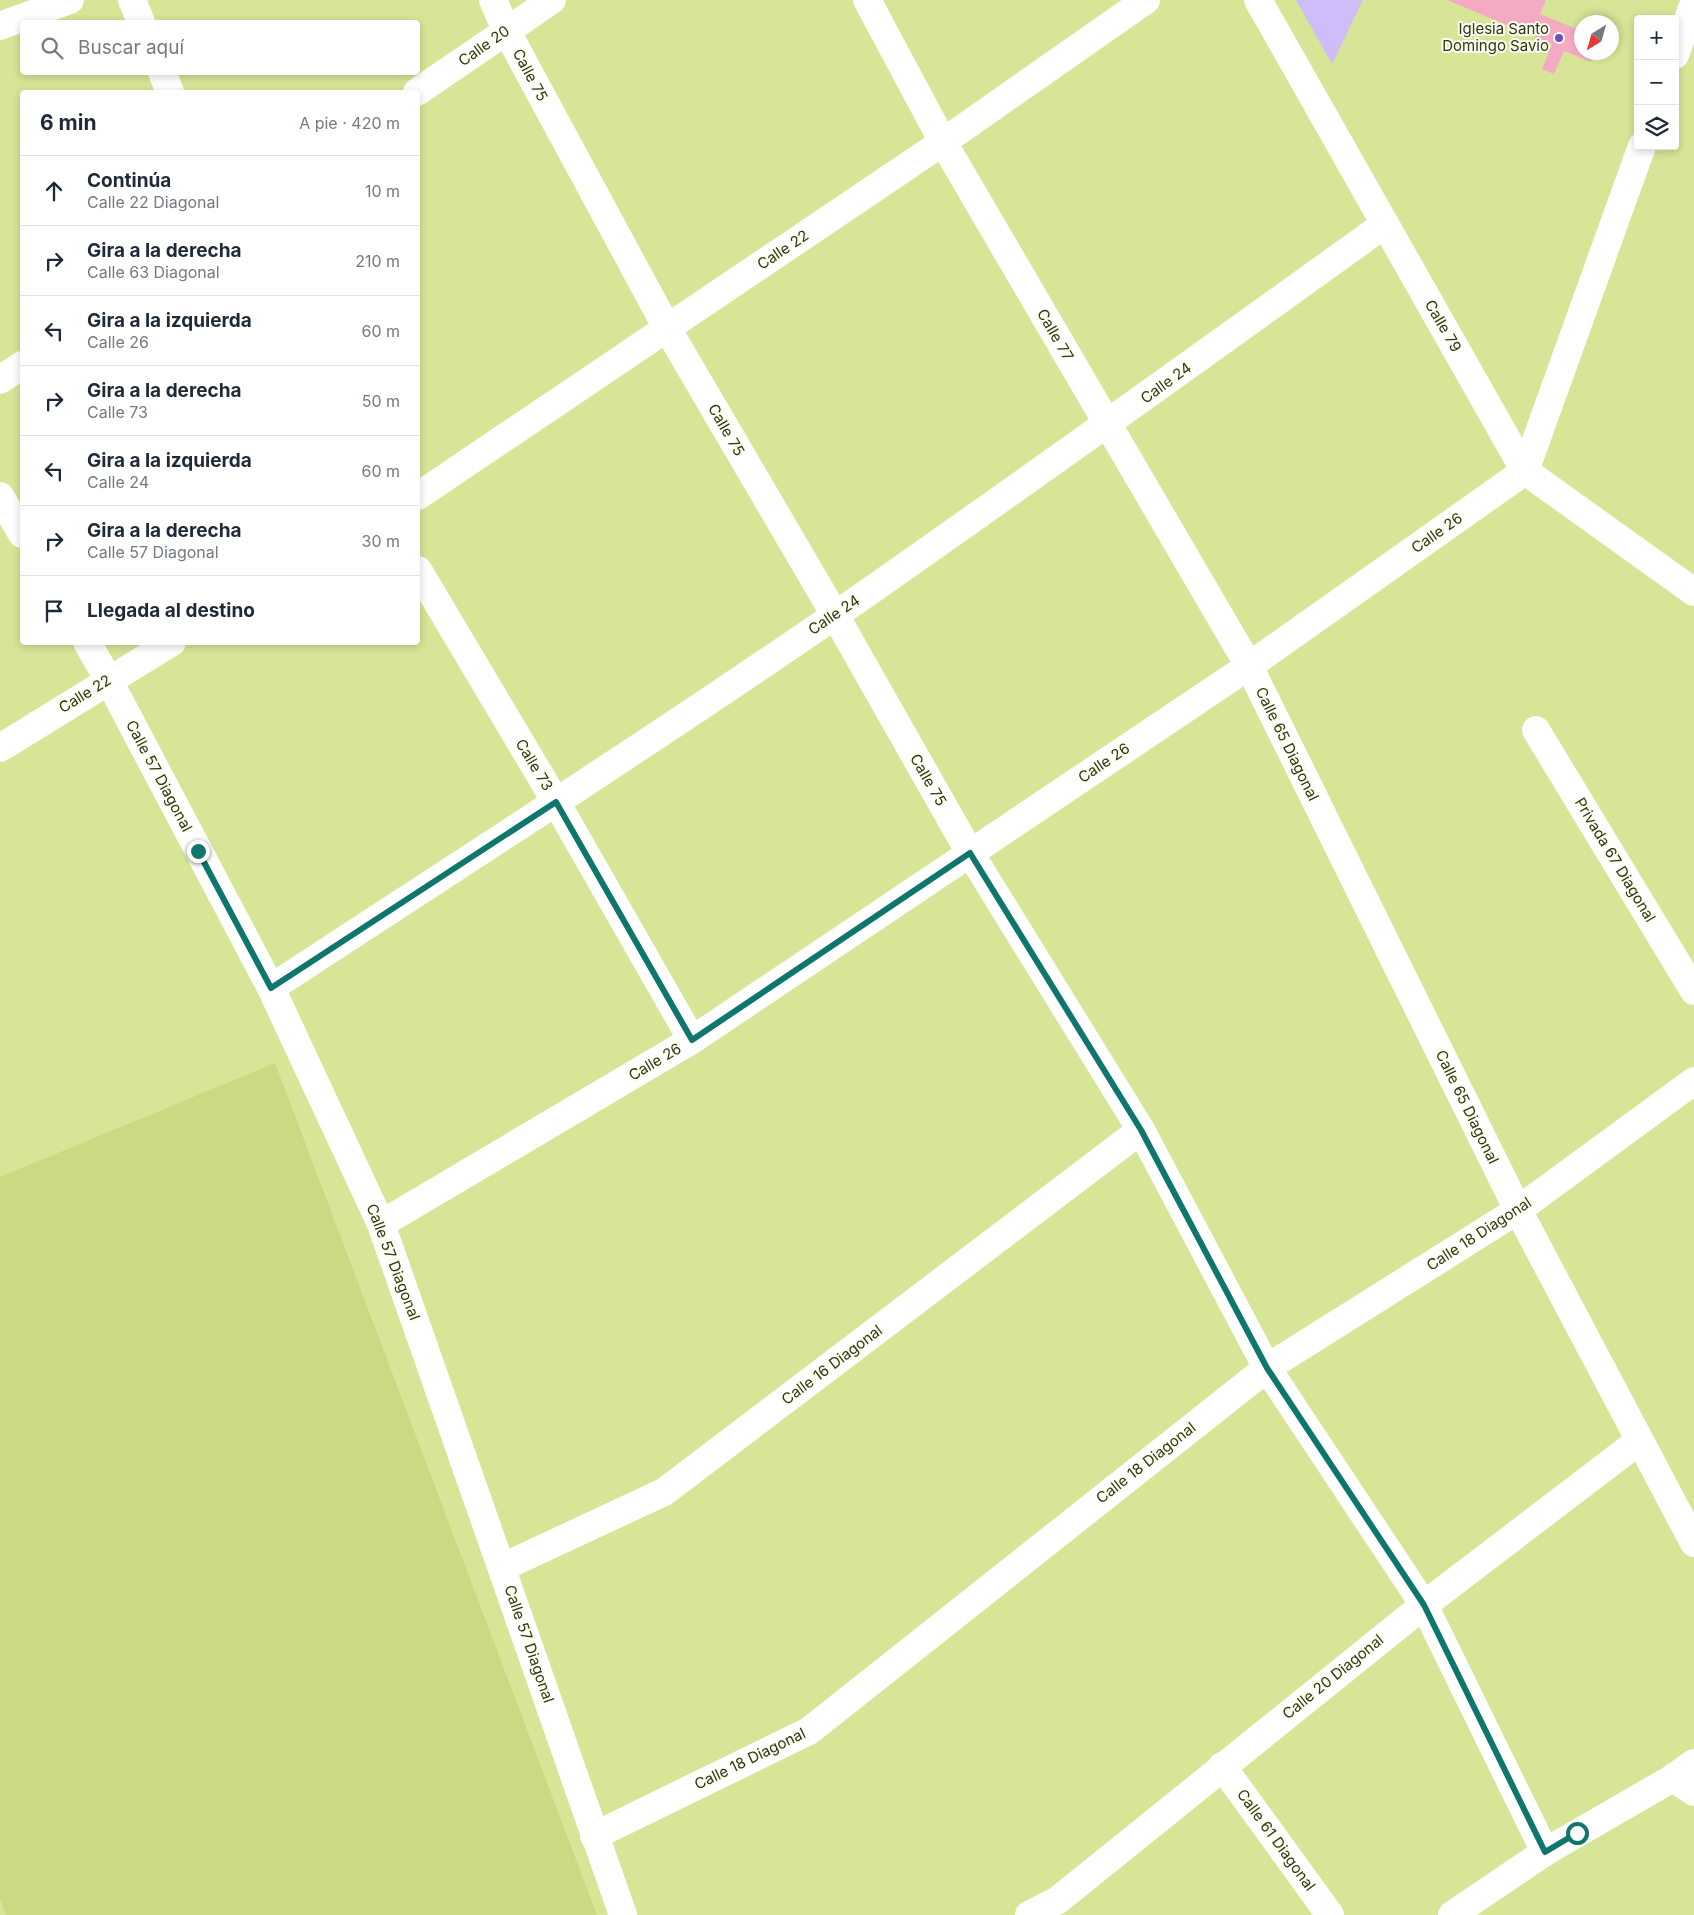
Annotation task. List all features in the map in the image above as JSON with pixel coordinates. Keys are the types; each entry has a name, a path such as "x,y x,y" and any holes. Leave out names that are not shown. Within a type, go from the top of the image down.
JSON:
{"street":[{"path":"0,26 70,0"},
{"path":"132,0 140,20"},
{"name":"Calle 75","path":"493,0 506,30 667,328 835,615 970,853 1141,1130 1267,1368 1424,1605 1545,1852"},
{"name":"Calle 20","path":"419,90 552,0"},
{"name":"Calle 77","path":"867,0 943,142 1249,666"},
{"name":"Calle 22","path":"420,495 943,142 1146,0"},
{"name":"Calle 79","path":"1258,0 1525,471 1694,592"},
{"path":"1679,44 1694,3"},
{"path":"163,75 169,90"},
{"path":"1525,471 1641,150"},
{"name":"Calle 24","path":"271,988 556,802 835,615 1107,425 1385,224"},
{"path":"0,380 20,366"},
{"name":"Calle 26","path":"381,1224 692,1040 1249,666 1525,471"},
{"path":"0,496 20,531"},
{"name":"Calle 73","path":"420,573 556,802 692,1040"},
{"name":"Calle 57 Diagonal","path":"89,645 271,988 381,1224 503,1567 594,1836 623,1915"},
{"name":"Calle 22","path":"0,748 108,679 167,645"},
{"name":"Calle 65 Diagonal","path":"1249,666 1518,1210 1694,1543"},
{"name":"Privada 67 Diagonal","path":"1536,730 1694,991"},
{"name":"Calle 18 Diagonal","path":"594,1836 809,1731 1267,1368 1518,1210 1694,1081"},
{"name":"Calle 16 Diagonal","path":"503,1567 664,1492 1141,1130"},
{"name":"Calle 20 Diagonal","path":"1029,1915 1058,1900 1424,1605 1639,1441"},
{"name":"Calle 61 Diagonal","path":"1222,1766 1330,1915"},
{"path":"1452,1915 1486,1907 1545,1852 1687,1778"}],"shaded area":[{"path":"1296,0 1363,0 1332,64"},
{"path":"275,1063 597,1915 6,1915 0,1899 0,1177"}],"building":[{"name":"Iglesia Santo Domingo Savio","path":"1447,0 1546,0 1540,14 1574,28 1574,55 1564,51 1554,74 1542,69 1552,44"}],"place":[{"name":"Iglesia Santo Domingo Savio","path":"1559,38"}],"route":[{"path":"198,851 271,988 556,802 692,1040 970,853 1141,1130 1267,1368 1424,1605 1545,1852 1577,1833"}]}
